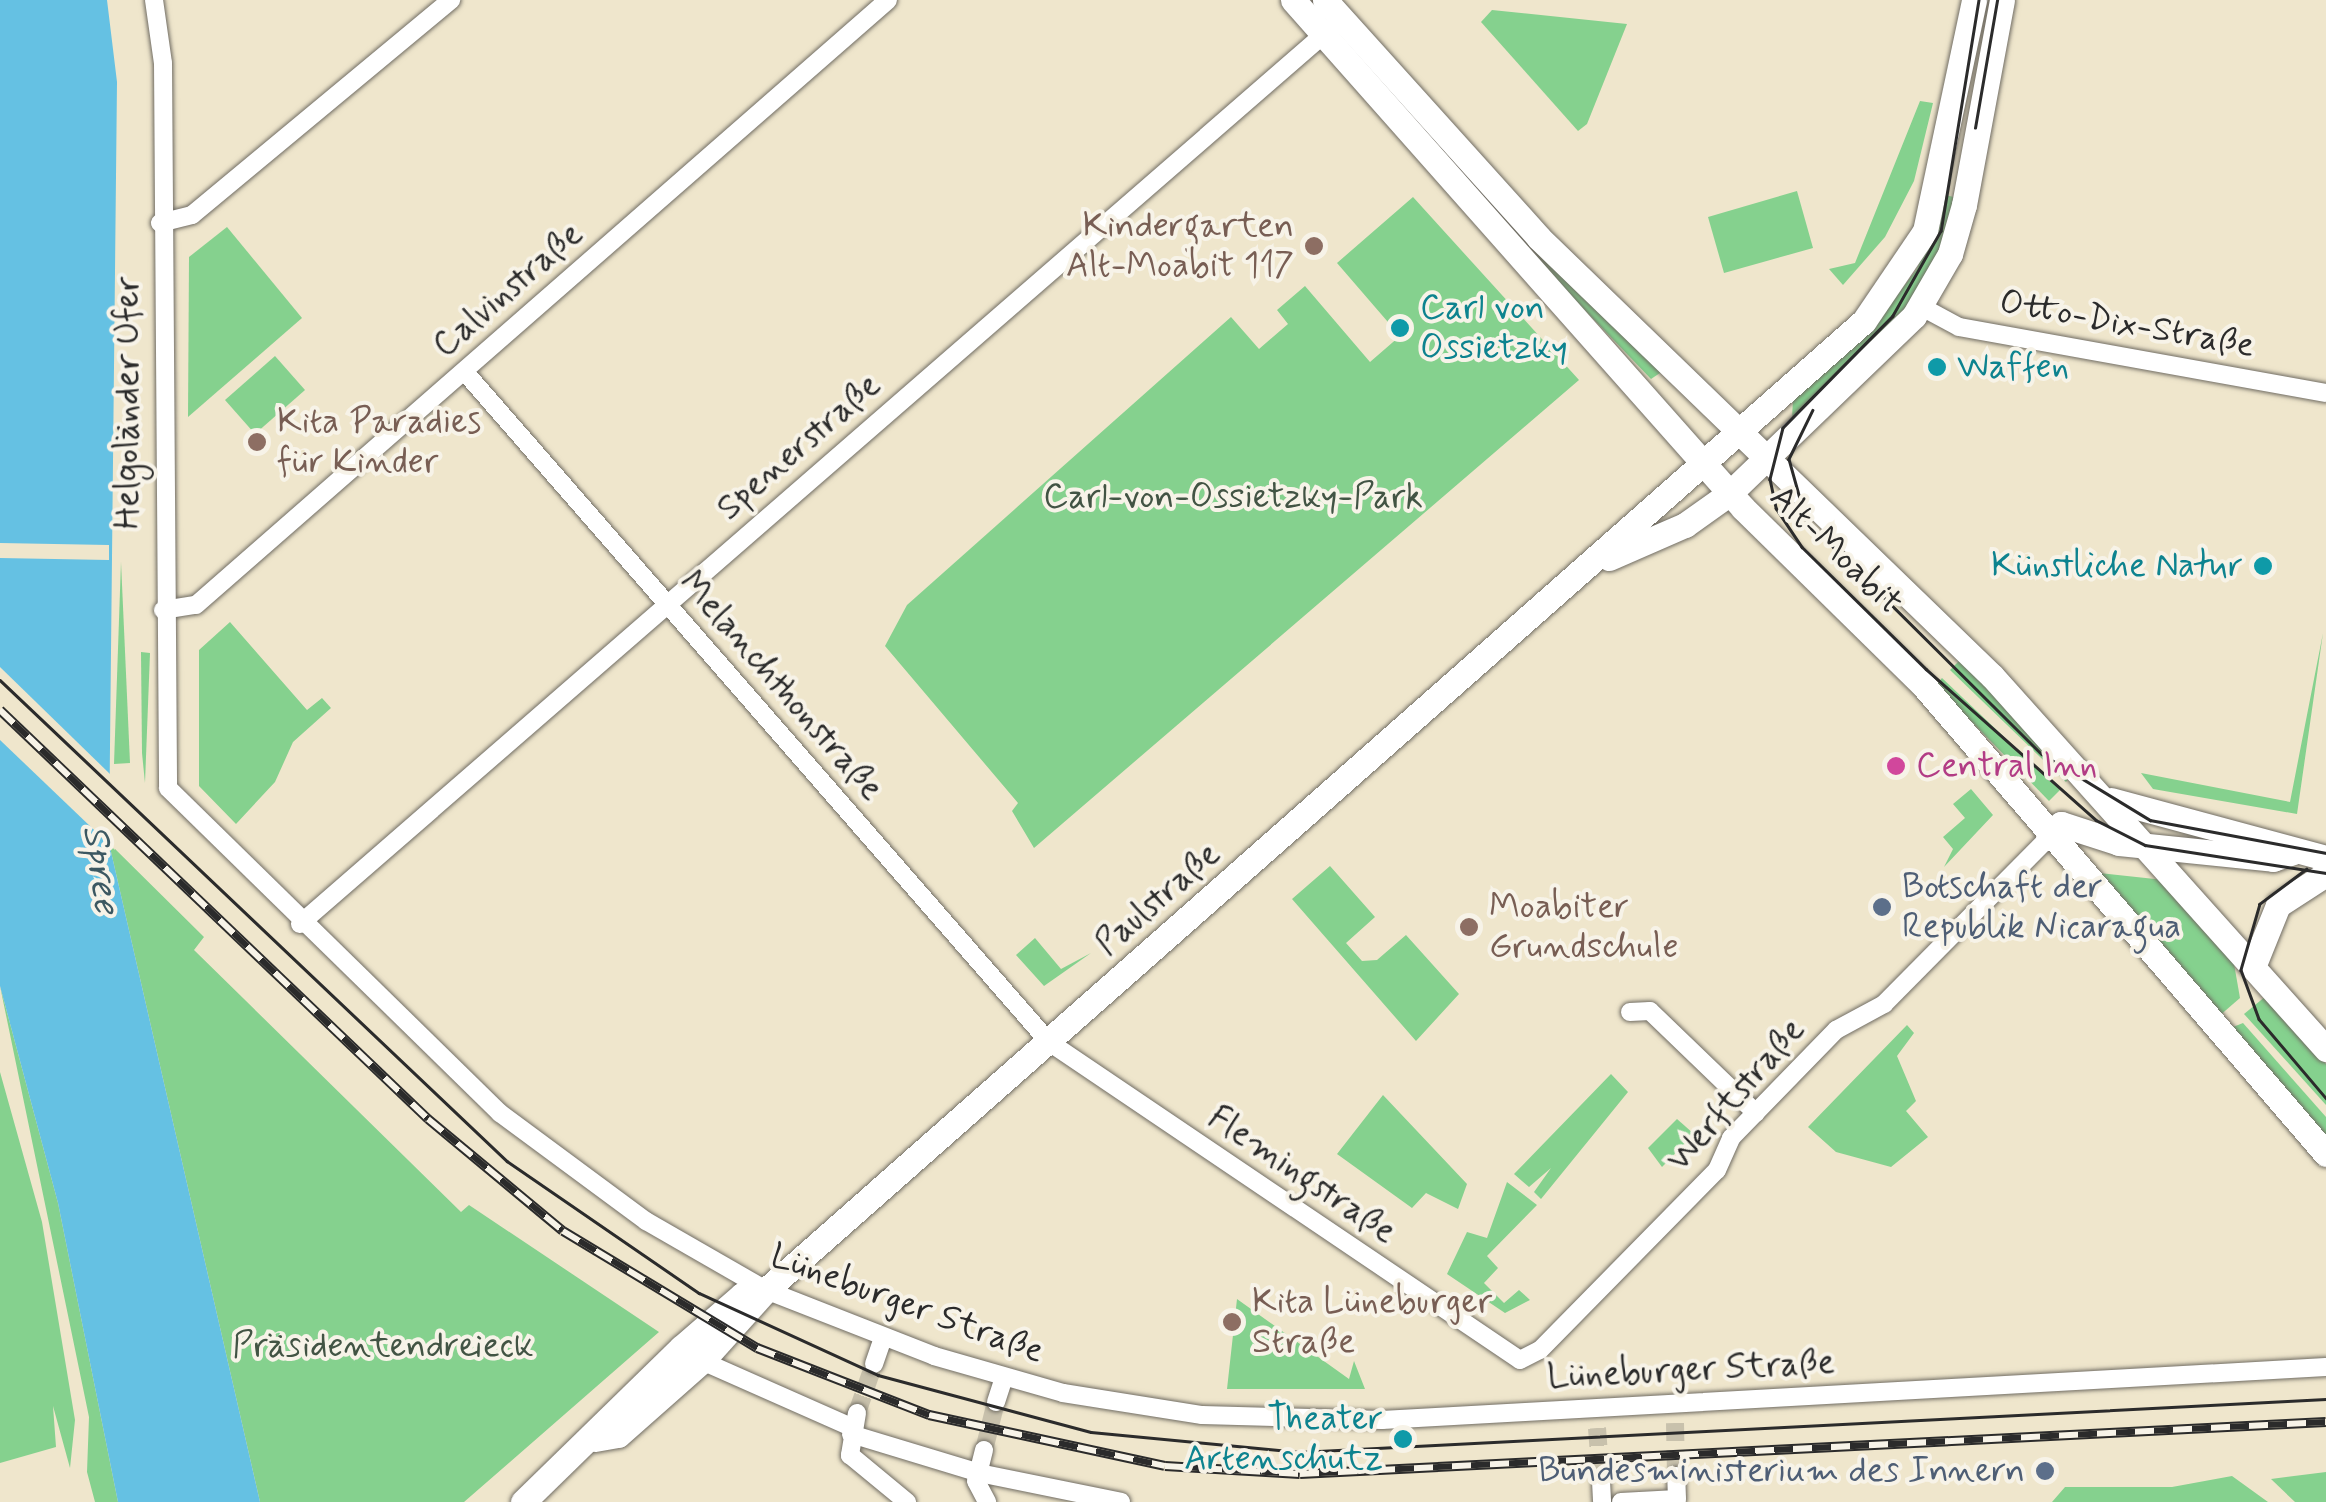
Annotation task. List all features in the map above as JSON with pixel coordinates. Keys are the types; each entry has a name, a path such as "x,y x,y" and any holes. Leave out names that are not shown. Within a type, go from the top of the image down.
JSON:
{"main road":[{"name":"Alt-Moabit","path":"1293,0 1330,18 1530,228 1740,431 2106,798 2326,1050"},
{"name":"Paulstraße","path":"523,1502 594,1440 618,1435 702,1362 766,1290 1598,563 1864,321 1920,245 1974,0"},
{"path":"1920,306 1964,205 2002,0"},
{"name":"Alt-Moabit","path":"1330,18 1704,464 2055,831 2326,1154"},
{"name":"Paulstraße","path":"1598,563 1685,526 1730,493 1769,461 1920,306"},
{"path":"2106,798 2326,858"},
{"path":"2055,831 2272,859 2293,852"},
{"path":"2253,968 2278,904 2326,874"},
{"name":"Paulstraße","path":"594,1440 602,1416 742,1295 766,1290"}],"street":[{"name":"Helgoländer Ufer","path":"154,0 160,223 162,610 168,788 177,805"},
{"path":"160,223 192,215 452,0"},
{"name":"Calvinstraße","path":"162,610 196,605 888,0"},
{"name":"Spenerstraße","path":"300,924 1330,18"},
{"name":"Otto-Dix-Straße","path":"1920,306 1959,327 2326,393"},
{"name":"Melanchthonstraße","path":"464,372 1049,1042"},
{"name":"Lüneburger Straße","path":"177,805 548,1153 766,1290 884,1338 1004,1377 1152,1410 1270,1420 1596,1419 1674,1404 2326,1367"},
{"name":"Werftstraße","path":"1520,1360 1540,1350 1699,1189 1756,1113 1854,1014 1884,1004 2055,831"},
{"path":"1630,1012 1650,1011 1756,1113"},
{"name":"Flemingstraße","path":"1049,1042 1520,1360"},
{"path":"874,1364 884,1338"},
{"path":"702,1362 979,1474 1121,1502"},
{"path":"996,1402 1004,1377"},
{"path":"1674,1404 1674,1423"},
{"path":"854,1425 850,1455 907,1502"},
{"path":"984,1450 979,1474 987,1502"},
{"path":"1622,1502 1677,1499 1676,1476"},
{"path":"1601,1481 1602,1502"}],"green space":[{"path":"1492,10 1627,24 1587,124 1578,131 1481,22"},
{"path":"1355,48 1663,371 1651,379 1531,254"},
{"path":"1920,101 1933,103 1914,181 1885,237 1843,285 1829,269 1855,263"},
{"path":"1797,191 1813,248 1724,273 1708,217"},
{"path":"1945,195 1958,198 1939,254 1894,325 1792,419 1793,399 1875,324 1917,269"},
{"name":"Carl-von-Ossietzky-Park","path":"1413,197 1579,380 1034,848 1012,811 1018,803 885,646 907,605 1231,317 1259,349 1288,324 1277,310 1305,286 1370,362 1400,336 1337,263"},
{"path":"227,227 302,318 188,417 189,257"},
{"path":"275,356 305,390 255,434 225,400"},
{"path":"121,562 130,763 114,764"},
{"path":"230,622 307,710 322,698 331,708 293,742 275,782 236,824 199,786 199,650"},
{"path":"2323,633 2297,814 2153,789 2141,773 2290,802"},
{"path":"141,652 150,653 145,783 142,753"},
{"path":"1960,660 2071,776 2066,782 1950,670"},
{"path":"1942,678 2060,790 2049,801 1936,685"},
{"path":"1971,789 1993,815 1944,867 1953,849 1943,837 1965,818 1953,804"},
{"name":"Präsidentendreieck","path":"109,843 204,937 194,950 461,1212 469,1205 659,1332 464,1502 260,1502"},
{"path":"1330,866 1375,917 1346,943 1362,961 1377,960 1406,935 1459,994 1416,1041 1292,899"},
{"path":"2090,872 2164,880 2233,958 2240,998 2218,1017"},
{"path":"1035,938 1061,969 1091,953 1044,986 1016,955"},
{"path":"0,986 58,1203 118,1502 95,1502 87,1472 89,1417"},
{"path":"2266,996 2326,1064 2326,1105 2244,1014"},
{"path":"2243,1023 2326,1117 2326,1139 2228,1029"},
{"path":"1907,1025 1914,1033 1897,1056 1916,1101 1906,1111 1928,1137 1891,1167 1836,1152 1808,1127"},
{"path":"0,1072 42,1222 75,1420 70,1468 53,1406 56,1447 0,1463"},
{"path":"1611,1074 1628,1092 1541,1199 1534,1192 1551,1168 1529,1187 1514,1174"},
{"path":"1383,1095 1467,1184 1458,1209 1426,1193 1412,1208 1337,1154"},
{"path":"1677,1119 1694,1134 1662,1167 1648,1148"},
{"path":"1507,1182 1537,1205 1487,1256 1498,1268 1484,1283 1504,1303 1519,1290 1530,1300 1505,1313 1447,1274 1467,1232 1487,1238"},
{"path":"1237,1299 1349,1379 1354,1361 1365,1389 1227,1389"},
{"path":"2326,1472 2326,1502 2295,1502 2271,1479"},
{"path":"2232,1476 2268,1502 2052,1502 2065,1487 2172,1487"}],"water":[{"name":"Spree","path":"0,0 107,0 117,82 109,843 260,1502 118,1502 58,1203 0,986"}],"pier":[{"path":"0,543 109,545 109,560 0,558"},
{"path":"0,667 111,775 115,850 0,740"}],"tunnel":[{"path":"857,1413 874,1364"},
{"path":"984,1450 996,1402"},
{"path":"1675,1423 1676,1476"},
{"path":"1597,1428 1601,1481"}],"tram line":[{"path":"1979,0 1941,231 1893,316 1783,428 1770,479 1776,508 1802,547 1926,669 2096,820 2145,845 2326,873"},
{"path":"1975,128 1997,0"},
{"path":"1813,410 1789,459 1806,520 2042,754 2150,820 2326,853"},
{"path":"0,680 507,1161 699,1293 878,1375 1091,1432 1299,1452 2326,1399"},
{"path":"2307,869 2260,904 2241,970 2259,1019 2326,1098"}],"railway":[{"path":"0,710 428,1119 563,1231 757,1348 929,1415 1165,1466 1300,1474 2326,1422"}],"place":[{"name":"Kindergarten Alt-Moabit 117","path":"1314,246"},
{"name":"Carl von Ossietzky","path":"1400,328"},
{"name":"Waffen","path":"1937,367"},
{"name":"Kita Paradies für Kinder","path":"257,442"},
{"name":"Künstliche Natur","path":"2263,566"},
{"name":"Central Inn","path":"1896,766"},
{"name":"Botschaft der Republik Nicaragua","path":"1882,907"},
{"name":"Moabiter Grundschule","path":"1469,927"},
{"name":"Kita Lüneburger Straße","path":"1232,1322"},
{"name":"Theater Artenschutz","path":"1403,1439"},
{"name":"Bundesministerium des Innern","path":"2045,1471"}]}
